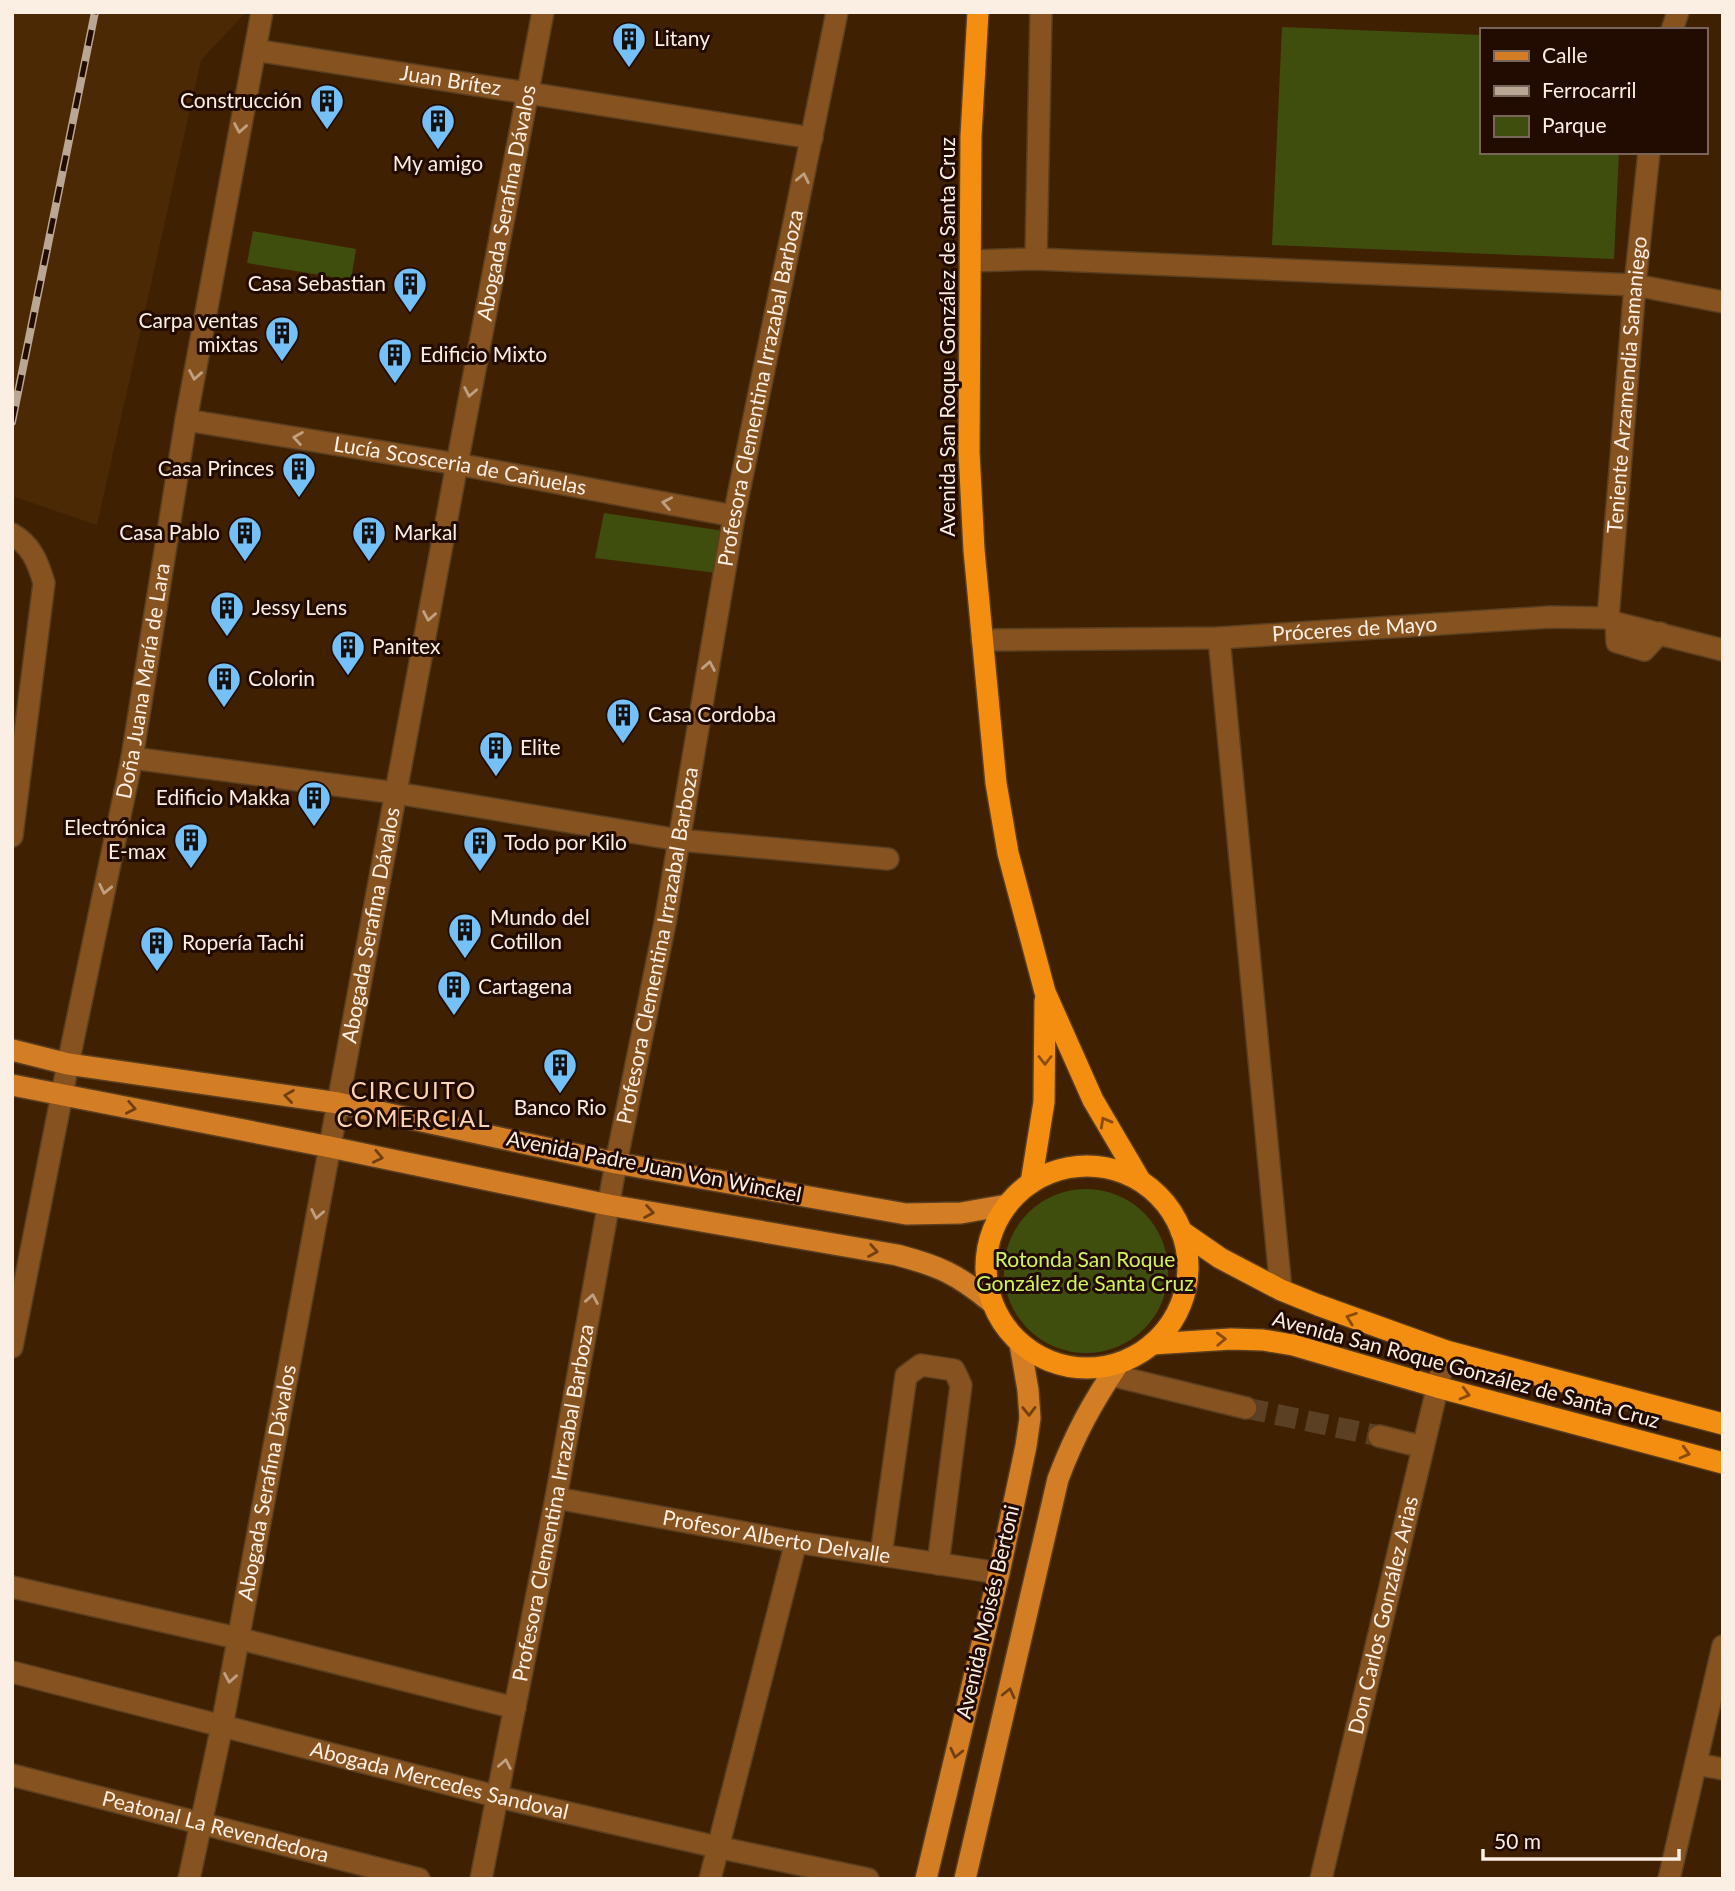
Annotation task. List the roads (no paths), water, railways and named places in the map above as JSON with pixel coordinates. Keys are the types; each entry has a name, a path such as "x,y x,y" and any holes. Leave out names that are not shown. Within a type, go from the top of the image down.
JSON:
{"highway":[{"name":"Avenida San Roque González de Santa Cruz","path":"978,12 971,136 969,452 974,550 996,783 1008,853 1045,992 1093,1100 1140,1180"},
{"name":"Avenida San Roque González de Santa Cruz","path":"1031,1183 1044,1102 1045,992"},
{"path":"1093,1166 1140,1180 1165,1202 1181,1231 1188,1257 1185,1292 1171,1323 1153,1344 1115,1369 1066,1367 1041,1358 1007,1332 991,1302 985,1259 992,1230 1007,1205 1031,1183 1061,1169 1093,1166"},
{"name":"Avenida San Roque González de Santa Cruz","path":"1181,1231 1220,1258 1281,1290 1446,1352 1723,1424"},
{"name":"Avenida San Roque González de Santa Cruz","path":"1153,1344 1219,1339 1262,1340 1293,1345 1437,1387 1723,1463"}],"main road":[{"name":"Avenida Padre Juan Von Winckel","path":"13,1048 68,1064 338,1103 616,1163 906,1214 961,1213 1007,1205"},
{"name":"Avenida Padre Juan Von Winckel","path":"12,1085 609,1205 897,1255 934,1264 963,1279 991,1302"},
{"name":"Avenida Moisés Bertoni","path":"926,1879 999,1573 1026,1447 1030,1418 1020,1344"},
{"name":"Avenida Moisés Bertoni","path":"965,1879 1058,1479 1078,1429 1115,1369"}],"street":[{"name":"Doña Juana María de Lara","path":"12,1347 132,758 186,420 262,12"},
{"name":"Abogada Serafina Dávalos","path":"189,1879 222,1726 543,12"},
{"name":"Profesora Clementina Irrazabal Barboza","path":"481,1879 499,1797 616,1163 679,841 734,516 837,12"},
{"path":"1036,259 1041,12"},
{"name":"Juan Brítez","path":"255,50 811,138"},
{"name":"Teniente Arzamendia Samaniego","path":"1612,620 1636,285 1649,154"},
{"path":"970,261 1036,259 1636,285 1723,302"},
{"name":"Lucía Scosceria de Cañuelas","path":"186,420 457,464 734,516"},
{"path":"12,534 20,538 36,557 44,583 12,836"},
{"name":"Próceres de Mayo","path":"982,640 1219,638 1550,617 1612,620 1723,650"},
{"path":"1219,638 1281,1290"},
{"path":"132,758 396,793 679,841 888,859"},
{"name":"Don Carlos González Arias","path":"1321,1879 1446,1352"},
{"path":"881,1555 906,1376 921,1365 954,1370 961,1385 938,1564"},
{"path":"1115,1369 1246,1408"},
{"path":"1379,1436 1423,1447"},
{"name":"Profesor Alberto Delvalle","path":"556,1498 796,1542 999,1573"},
{"path":"710,1879 796,1542"},
{"path":"12,1587 237,1638 515,1708"},
{"path":"1669,1879 1723,1646"},
{"name":"Abogada Mercedes Sandoval","path":"12,1672 499,1797 868,1879"},
{"path":"1696,1763 1723,1769"},
{"name":"Peatonal La Revendedora","path":"12,1775 419,1879"}],"tunnel":[{"path":"1246,1408 1379,1436"}],"railway":[{"path":"12,422 95,12"}],"place":[{"name":"Litany","path":"629,69"},
{"name":"Construcción","path":"327,131"},
{"name":"My amigo","path":"438,151"},
{"name":"Casa Sebastian","path":"410,314"},
{"name":"Carpa ventas mixtas","path":"282,363"},
{"name":"Edificio Mixto","path":"395,385"},
{"name":"Casa Princes","path":"299,499"},
{"name":"Casa Pablo","path":"245,563"},
{"name":"Markal","path":"369,563"},
{"name":"Jessy Lens","path":"227,638"},
{"name":"Panitex","path":"348,677"},
{"name":"Colorin","path":"224,709"},
{"name":"Casa Cordoba","path":"623,745"},
{"name":"Elite","path":"496,778"},
{"name":"Edificio Makka","path":"314,828"},
{"name":"Electrónica E-max","path":"191,870"},
{"name":"Todo por Kilo","path":"480,873"},
{"name":"Mundo del Cotillon","path":"465,960"},
{"name":"Ropería Tachi","path":"157,973"},
{"name":"Cartagena","path":"454,1017"},
{"name":"Banco Rio","path":"560,1095"}],"district":[{"name":"CIRCUITO COMERCIAL","path":"414,1105"}],"park label":[{"name":"Rotonda San Roque González de Santa Cruz","path":"1085,1272"}]}
